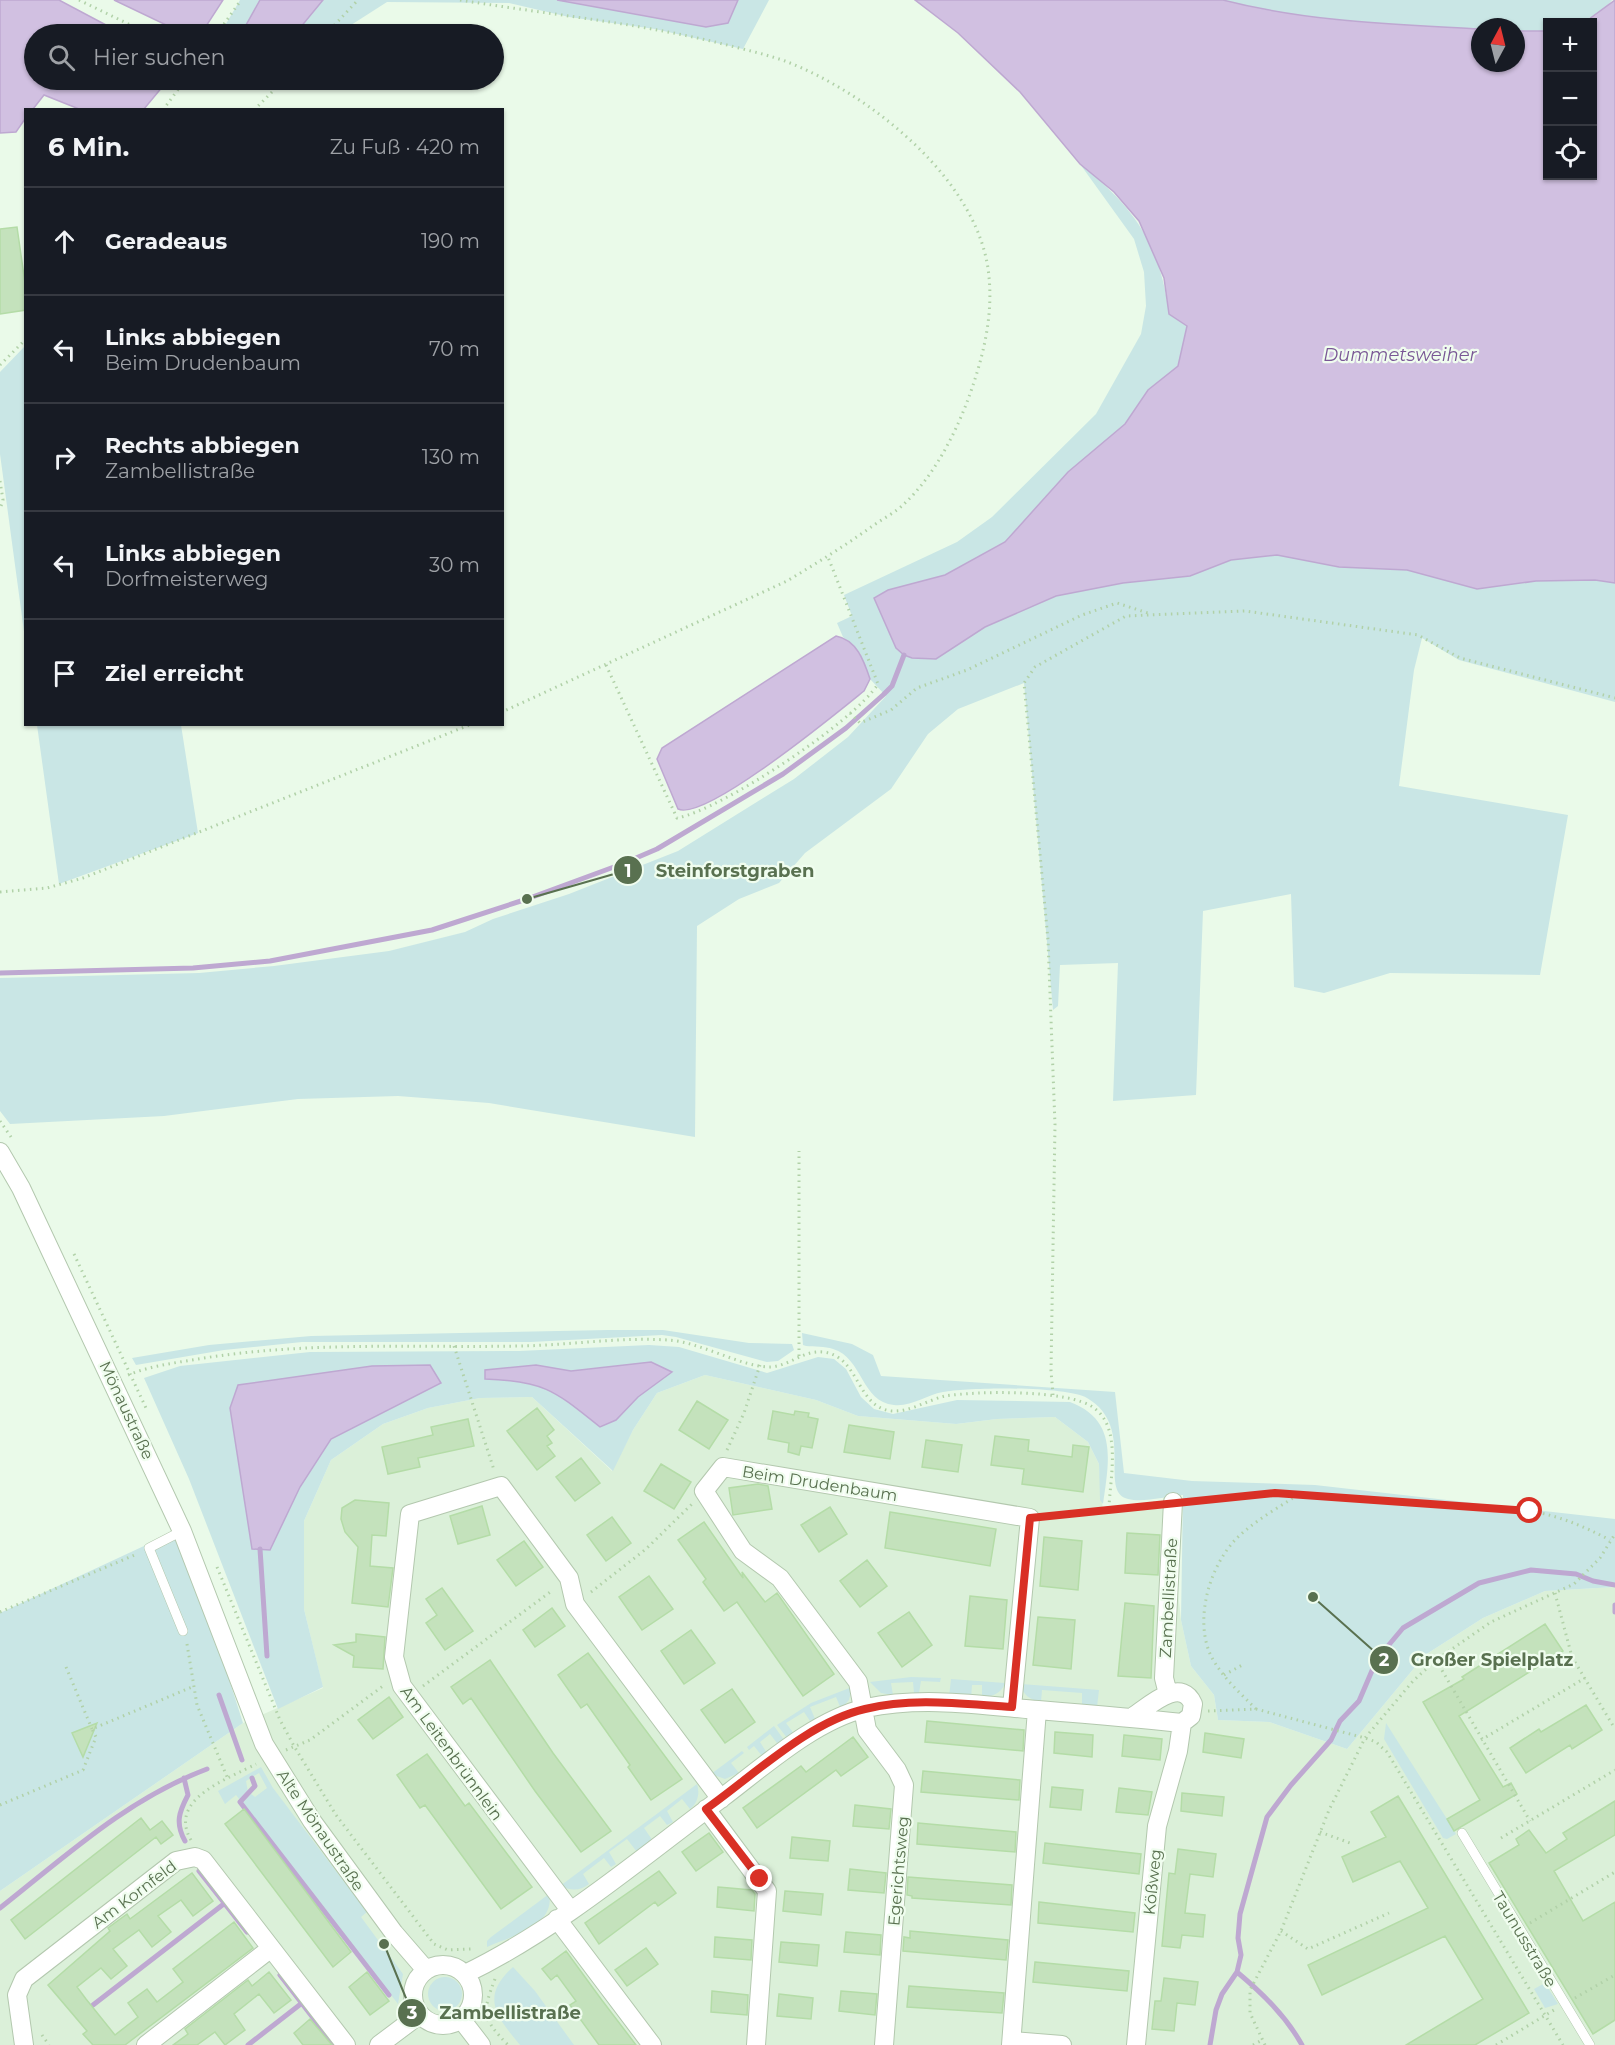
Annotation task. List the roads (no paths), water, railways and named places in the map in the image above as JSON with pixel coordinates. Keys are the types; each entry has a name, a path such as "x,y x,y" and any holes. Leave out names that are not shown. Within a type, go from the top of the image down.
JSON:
{"street":[{"name":"Mönaustraße","path":"0,1152 27,1198 182,1531 238,1676"},
{"name":"Beim Drudenbaum","path":"863,1709 855,1678 780,1578 743,1551 704,1491 723,1467 1030,1518 1012,1707"},
{"name":"Am Leitenbrünnlein","path":"652,2045 402,1686 394,1657 410,1514 501,1486 569,1578 575,1604 713,1804"},
{"name":"Zambellistraße","path":"1168,1694 1164,1678 1173,1502"},
{"name":"Alte Mönaustraße","path":"238,1676 264,1744 312,1821 393,1933 426,1970"},
{"path":"465,1974 563,1915 824,1725 863,1709 911,1702 1134,1716 1188,1716 1191,1698 1177,1692 1168,1694 1134,1716"},
{"name":"Egerichtsweg","path":"863,1709 867,1730 897,1770 904,1785 884,2045"},
{"path":"1037,1710 1011,2043 1062,2045"},
{"name":"Kößweg","path":"1136,2045 1157,1826 1188,1716"},
{"path":"713,1804 767,1891 756,2045"},
{"name":"Am Kornfeld","path":"24,2045 17,1995 24,1979 176,1861 195,1857 203,1860 346,2045"},
{"path":"146,2045 270,1949"},
{"path":"443,1965 453,1966 465,1974 472,1985 473,1997 470,2009 461,2019 443,2025 419,2015 413,1993 417,1981 426,1970 443,1965"},
{"path":"379,2045 419,2015"},
{"path":"461,2019 482,2045"}],"lane":[{"path":"182,1531 149,1548 183,1631"},
{"name":"Taunusstraße","path":"1462,1833 1518,1930 1590,2045"}],"water":[{"path":"0,0 59,0 104,24 24,24 24,90 160,90 145,108 76,108 44,95 34,108 24,108 24,120 16,132 0,133"},
{"path":"114,0 223,0 207,24 164,24"},
{"path":"260,0 323,0 303,24 247,24"},
{"path":"557,0 738,0 728,23 706,27"},
{"name":"Dummetsweiher","path":"915,0 1223,0 1319,18 1471,28 1471,72 1525,72 1525,31 1543,31 1543,180 1597,180 1597,18 1590,18 1615,0 1615,583 1595,580 1536,581 1477,589 1407,570 1339,567 1277,555 1231,560 1190,576 1123,583 1056,596 985,627 936,659 912,658 904,655 896,648 874,598 888,590 945,575 1005,542 1068,472 1125,424 1148,390 1178,366 1187,326 1169,314 1164,278 1139,221 1114,192 1080,164 1020,92 958,33"},
{"path":"836,636 849,642 859,652 870,679 864,691 801,741 742,783 693,809 678,809 657,759 662,748"},
{"path":"651,1362 672,1372 638,1397 616,1420 600,1427 548,1390 522,1382 485,1379 485,1370 536,1365 571,1371"},
{"path":"430,1365 441,1383 331,1439 300,1487 270,1550 252,1549 230,1408 238,1385 372,1366"}],"waterway":[{"path":"0,973 193,968 270,961 432,930 527,899 657,849 783,774 846,728 883,695 892,686 904,655"},
{"path":"260,1549 267,1656"},
{"path":"1210,2045 1216,2010 1222,1994 1237,1972 1241,1955 1238,1938 1240,1914 1267,1817 1291,1785 1331,1740 1340,1721 1359,1701 1377,1659 1403,1628 1479,1583 1531,1570 1576,1574 1593,1581 1615,1585"},
{"path":"1615,1605 1615,1612"},
{"path":"219,1695 242,1760"},
{"path":"0,1908 73,1849 124,1812 178,1781 207,1769"},
{"path":"184,1778 188,1795 180,1812 179,1823 185,1841"},
{"path":"252,1778 255,1786 240,1802 389,1995"},
{"path":"199,1871 247,1932"},
{"path":"93,2005 225,1903"},
{"path":"1237,1972 1273,2006 1289,2024 1302,2045"},
{"path":"280,1975 334,2045"},
{"path":"248,2045 302,2003"}],"place":[{"name":"Steinforstgraben","path":"527,899"},
{"name":"Großer Spielplatz","path":"1313,1597"},
{"name":"Zambellistraße","path":"384,1944"}]}
